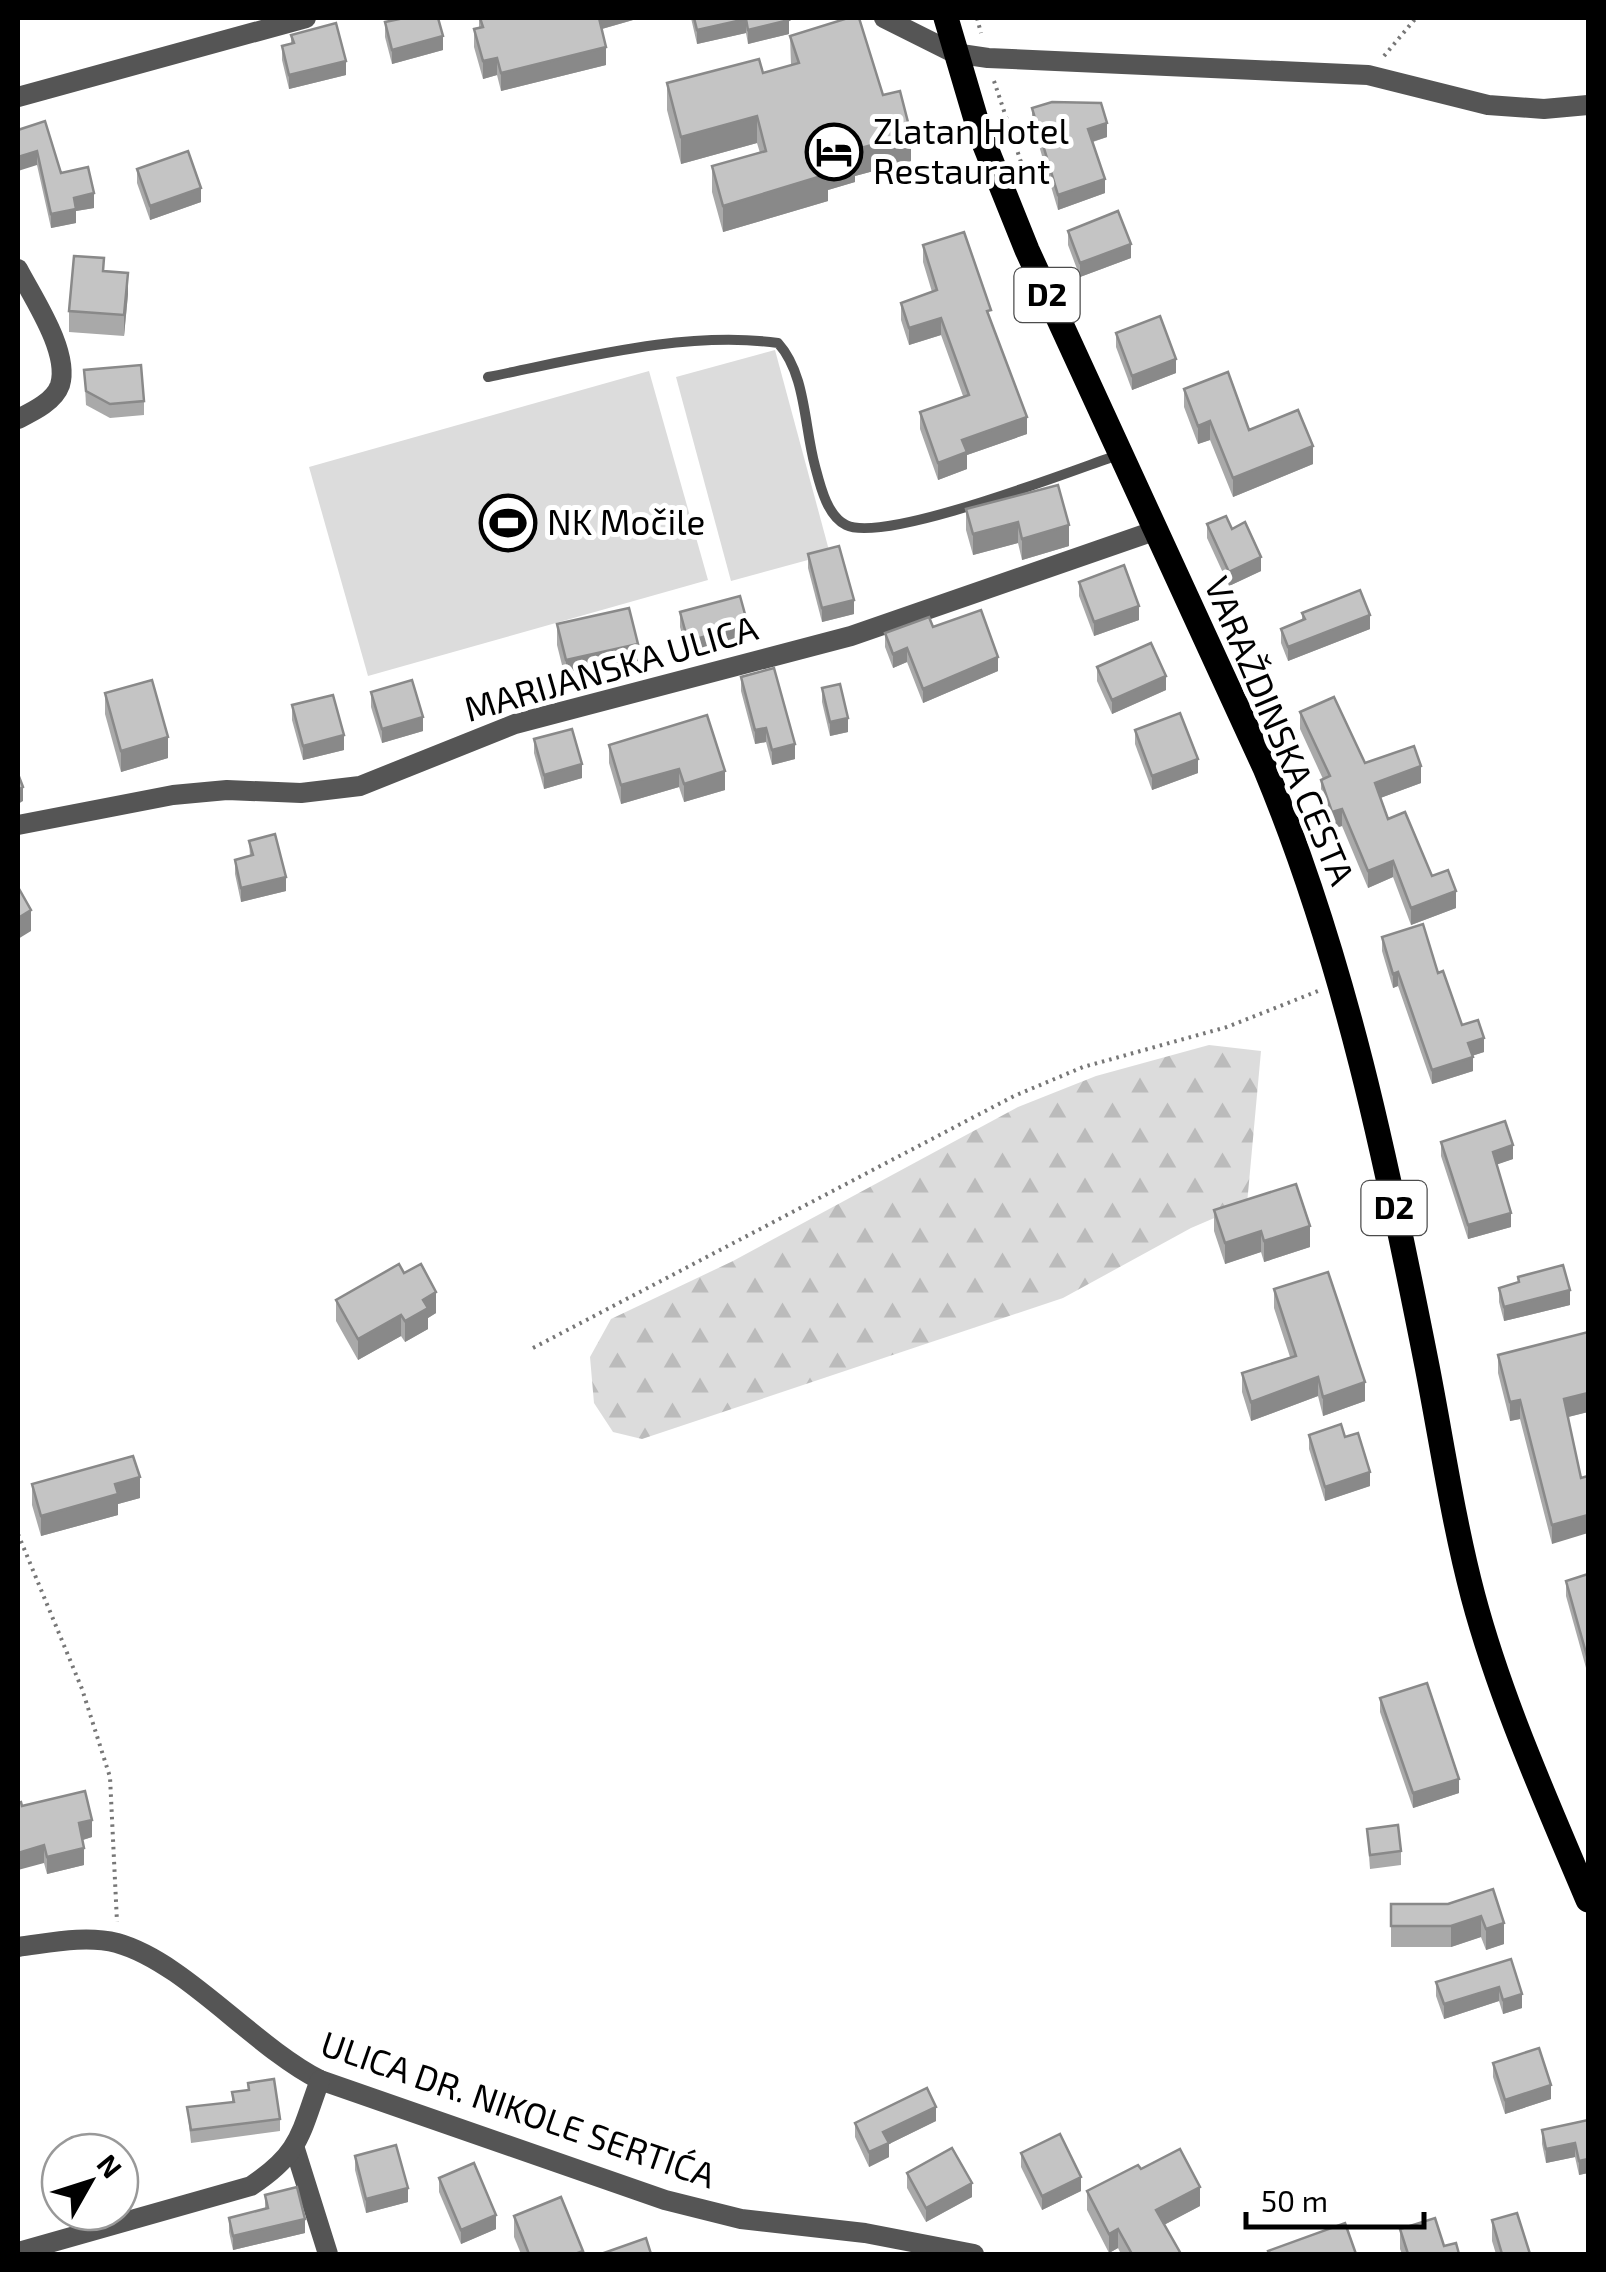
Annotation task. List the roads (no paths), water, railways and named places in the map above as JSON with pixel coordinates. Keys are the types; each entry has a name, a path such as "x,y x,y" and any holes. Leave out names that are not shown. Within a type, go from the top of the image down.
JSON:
{"main road":[{"name":"VARAŽDINSKA CESTA","path":"946,18 992,166 1298,849 1341,982 1384,1158 1473,1595 1524,1746 1588,1900"}],"street":[{"path":"18,97 306,18"},
{"path":"884,18 954,53 1014,60 1368,75 1488,105 1544,109 1588,105"},
{"path":"18,269 60,356 59,388 51,399 18,419"},
{"name":"MARIJANSKA ULICA","path":"18,824 173,795 227,790 301,793 360,786 515,724 850,636 1154,532"},
{"name":"ULICA DR. NIKOLE SERTIĆA","path":"18,1947 86,1939 118,1944 173,1973 294,2068 664,2200 742,2219 865,2233 974,2254"},
{"path":"18,2252 251,2186 276,2170 295,2149 320,2080"},
{"path":"295,2149 328,2254"}],"lane":[{"path":"488,378 646,346 754,339 778,342 794,365 814,466 829,509 846,525 872,530 933,516 1119,455"}],"place":[{"name":"Zlatan Hotel Restaurant","path":"834,152"},
{"name":"NK Močile","path":"508,523"}]}
